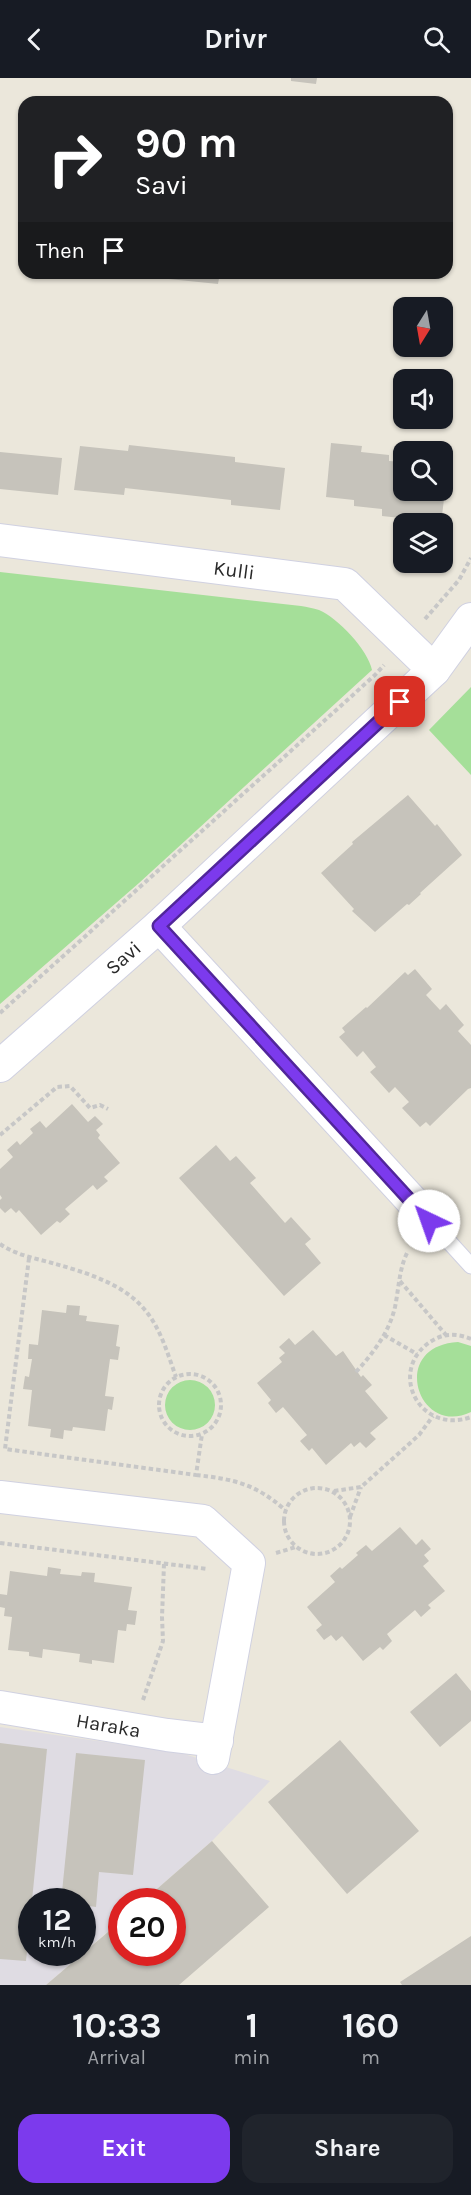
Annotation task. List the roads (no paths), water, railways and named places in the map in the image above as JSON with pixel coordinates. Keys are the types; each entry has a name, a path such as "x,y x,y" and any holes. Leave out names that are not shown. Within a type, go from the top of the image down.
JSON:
{"street":[{"name":"Kulli","path":"0,540 345,584 434,670"},
{"name":"Savi","path":"0,1065 159,926 434,670 471,619"},
{"path":"159,926 411,1200"},
{"name":"Haraka","path":"0,1497 203,1521 249,1563 215,1749 134,1729 0,1707"}],"lane":[{"path":"411,1200 471,1266"}]}
